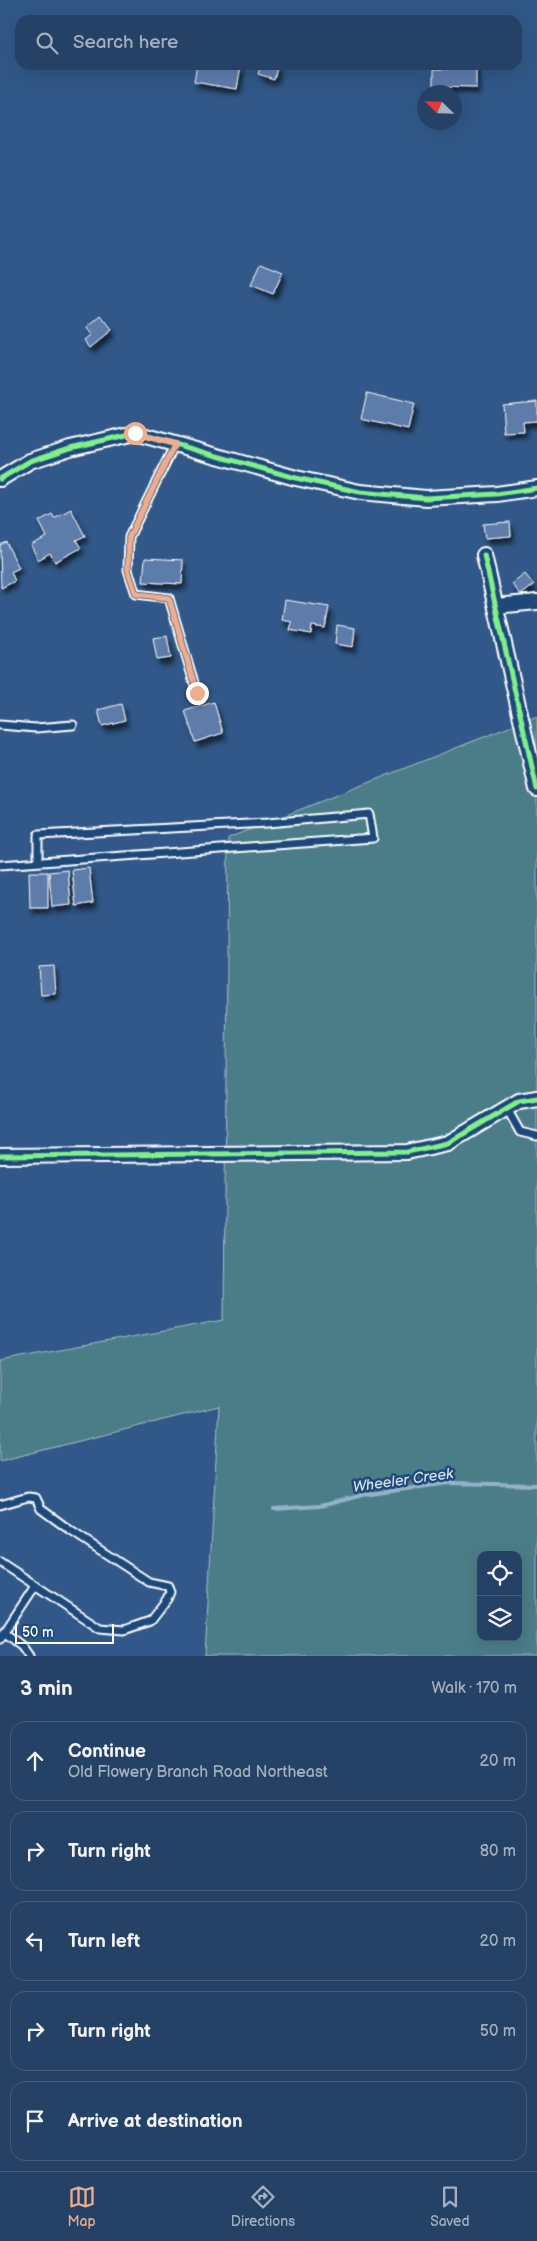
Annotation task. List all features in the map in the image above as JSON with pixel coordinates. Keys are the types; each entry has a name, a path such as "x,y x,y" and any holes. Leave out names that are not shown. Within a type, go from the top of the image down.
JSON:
{"street":[{"path":"0,479 30,461 135,433 296,478 360,492 426,498 497,494 537,488"},
{"path":"484,555 537,789"},
{"path":"496,606 537,602"},
{"path":"0,1156 407,1152 448,1143 520,1101 537,1098"}],"lane":[{"path":"175,444 129,537 128,570 136,594 169,598 197,693"},
{"path":"0,725 36,728 73,725"},
{"path":"0,865 374,838 369,814 266,823 38,835 38,862"},
{"path":"506,1109 520,1132 537,1136"},
{"path":"0,1505 28,1497 36,1498 41,1509 71,1531 149,1582 168,1586 170,1592 168,1599 150,1621 124,1630 100,1628 0,1562"},
{"path":"0,1639 35,1586"},
{"path":"5,1633 22,1646 29,1656"}],"green space":[{"path":"537,716 537,1656 205,1656 219,1406 0,1461 0,1361 224,1320 228,838"}],"building":[{"path":"196,70 240,70 237,89 194,82"},
{"path":"259,70 277,70 274,79 258,74"},
{"path":"434,70 476,70 476,88 462,88 462,85 434,85"},
{"path":"261,263 283,272 273,294 251,285"},
{"path":"101,316 112,330 91,347 86,340 92,335 87,328"},
{"path":"367,393 414,404 408,430 361,419"},
{"path":"537,401 537,421 523,422 524,432 504,433 502,404"},
{"path":"71,509 85,536 76,540 81,548 55,562 50,553 38,560 31,545 47,537 39,521 52,514 54,518"},
{"path":"510,522 511,536 485,538 483,524"},
{"path":"6,542 19,568 11,572 15,581 1,588 0,545"},
{"path":"145,558 183,560 182,584 143,582"},
{"path":"525,574 534,585 521,595 512,584"},
{"path":"285,600 329,607 325,628 312,626 311,634 290,630 292,622 282,620"},
{"path":"337,625 355,628 353,647 335,644"},
{"path":"167,636 171,658 157,660 153,638"},
{"path":"214,702 223,733 195,742 185,711"},
{"path":"121,704 125,720 102,726 98,710"},
{"path":"89,868 93,903 76,906 72,870"},
{"path":"68,870 71,905 52,907 49,872"},
{"path":"29,872 48,872 48,908 30,908"},
{"path":"54,966 56,994 41,995 39,967"}],"waterway":[{"name":"Wheeler Creek","path":"274,1509 320,1506 363,1495 449,1483 537,1485"}],"cycle path":[{"path":"0,479 30,461 70,448 135,433 296,478 360,492 426,498 497,494 537,488"},
{"path":"484,555 537,789"},
{"path":"0,1156 407,1152 448,1143 519,1101 537,1098"}],"route":[{"path":"135,433 175,444 129,537 128,570 136,594 169,598 197,693"}]}
